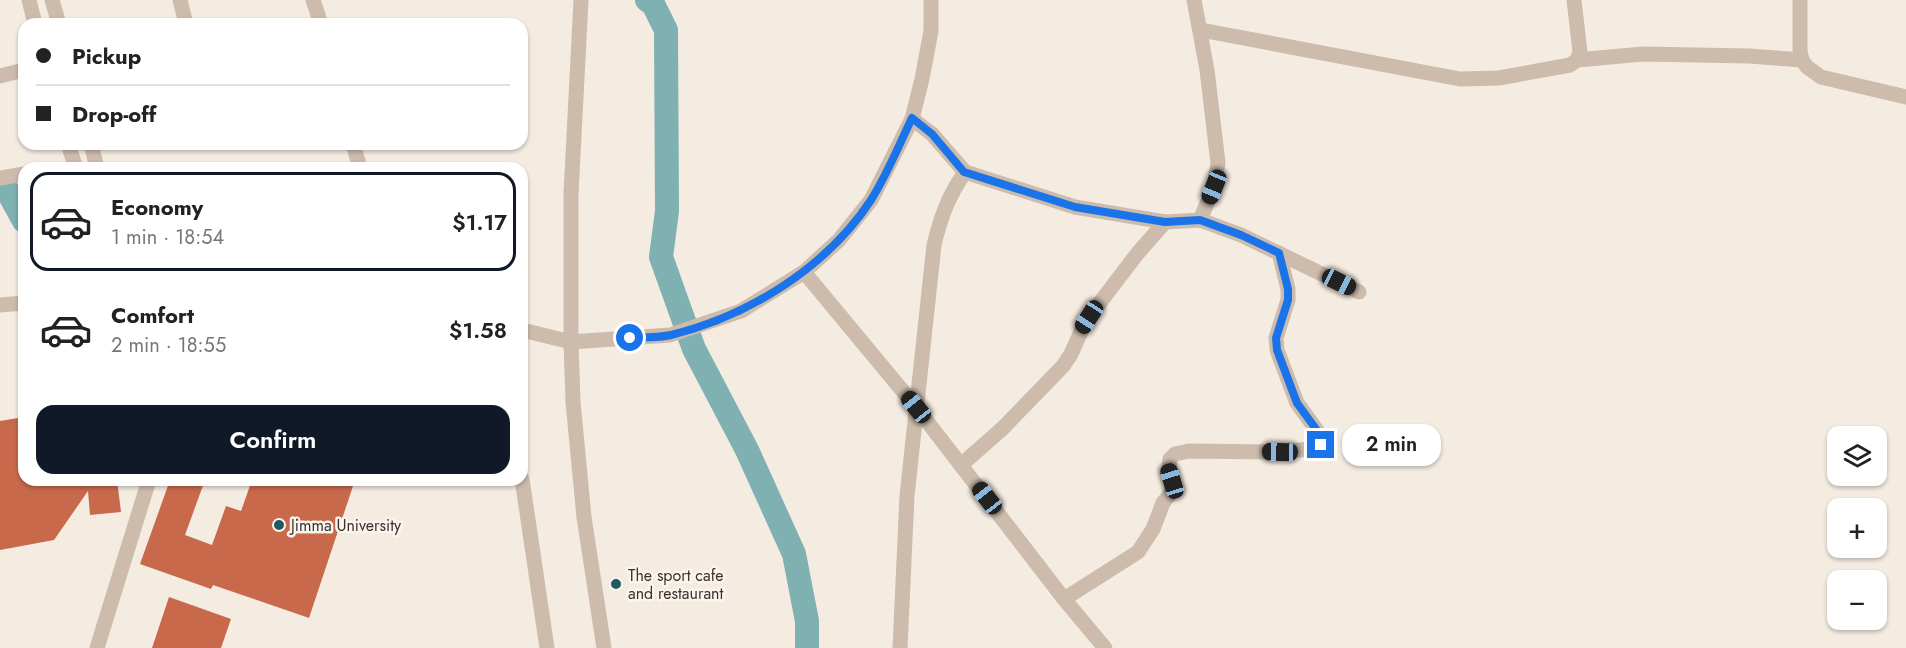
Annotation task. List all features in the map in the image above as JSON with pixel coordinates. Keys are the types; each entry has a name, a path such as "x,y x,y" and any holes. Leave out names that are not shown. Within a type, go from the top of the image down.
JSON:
{"street":[{"path":"30,0 34,18"},
{"path":"52,0 57,18"},
{"path":"180,0 184,18"},
{"path":"313,0 319,18"},
{"path":"581,0 571,194 573,402 584,517 604,648"},
{"path":"528,331 571,342 670,335 736,313 804,272 839,240 871,200 912,118 931,31 931,0"},
{"path":"1194,0 1209,80 1218,163 1214,187 1200,220"},
{"path":"1574,0 1580,52 1577,60"},
{"path":"1800,0 1799,36 1802,60 1807,67 1821,77 1906,97"},
{"path":"1201,30 1460,80 1499,78 1570,65 1577,60 1643,54 1749,56 1802,60"},
{"path":"0,76 18,72"},
{"path":"912,118 932,134 964,172 1075,207 1165,222 1200,220 1241,235 1359,292"},
{"path":"900,648 907,496 934,245 941,217 950,195 964,172"},
{"path":"0,178 18,175"},
{"path":"961,465 1004,428 1063,366 1089,317 1137,254 1165,222"},
{"path":"1064,599 1137,552 1153,529 1163,503 1173,490 1169,469 1170,459 1175,454 1189,451 1280,452 1320,448 1321,436 1297,403 1277,350 1276,338 1288,300 1288,289 1279,253"},
{"path":"804,272 916,407 1064,599 1105,648"},
{"path":"0,305 18,304"},
{"path":"98,648 147,486"},
{"path":"523,486 547,648"}],"building":[{"path":"18,418 18,486 118,486 121,512 90,515 88,491 54,540 0,550 0,421"},
{"path":"168,486 203,486 185,535 212,545 226,506 241,511 250,486 353,486 309,618 213,585 211,589 140,564"},
{"path":"169,597 231,619 221,648 152,648"}],"waterway":[{"path":"647,0 653,4 666,30 667,211 661,257 694,349 747,450 794,554 807,621 807,648"},
{"path":"7,190 18,210"}],"place":[{"name":"Jimma University","path":"279,525"},
{"name":"The sport cafe and restaurant","path":"616,584"}],"route":[{"path":"630,338 670,335 741,311 804,272 839,240 871,200 912,118 932,134 964,172 1075,207 1165,222 1200,220 1241,235 1279,253 1288,289 1288,300 1276,338 1277,350 1297,403 1321,436 1321,445"}]}
